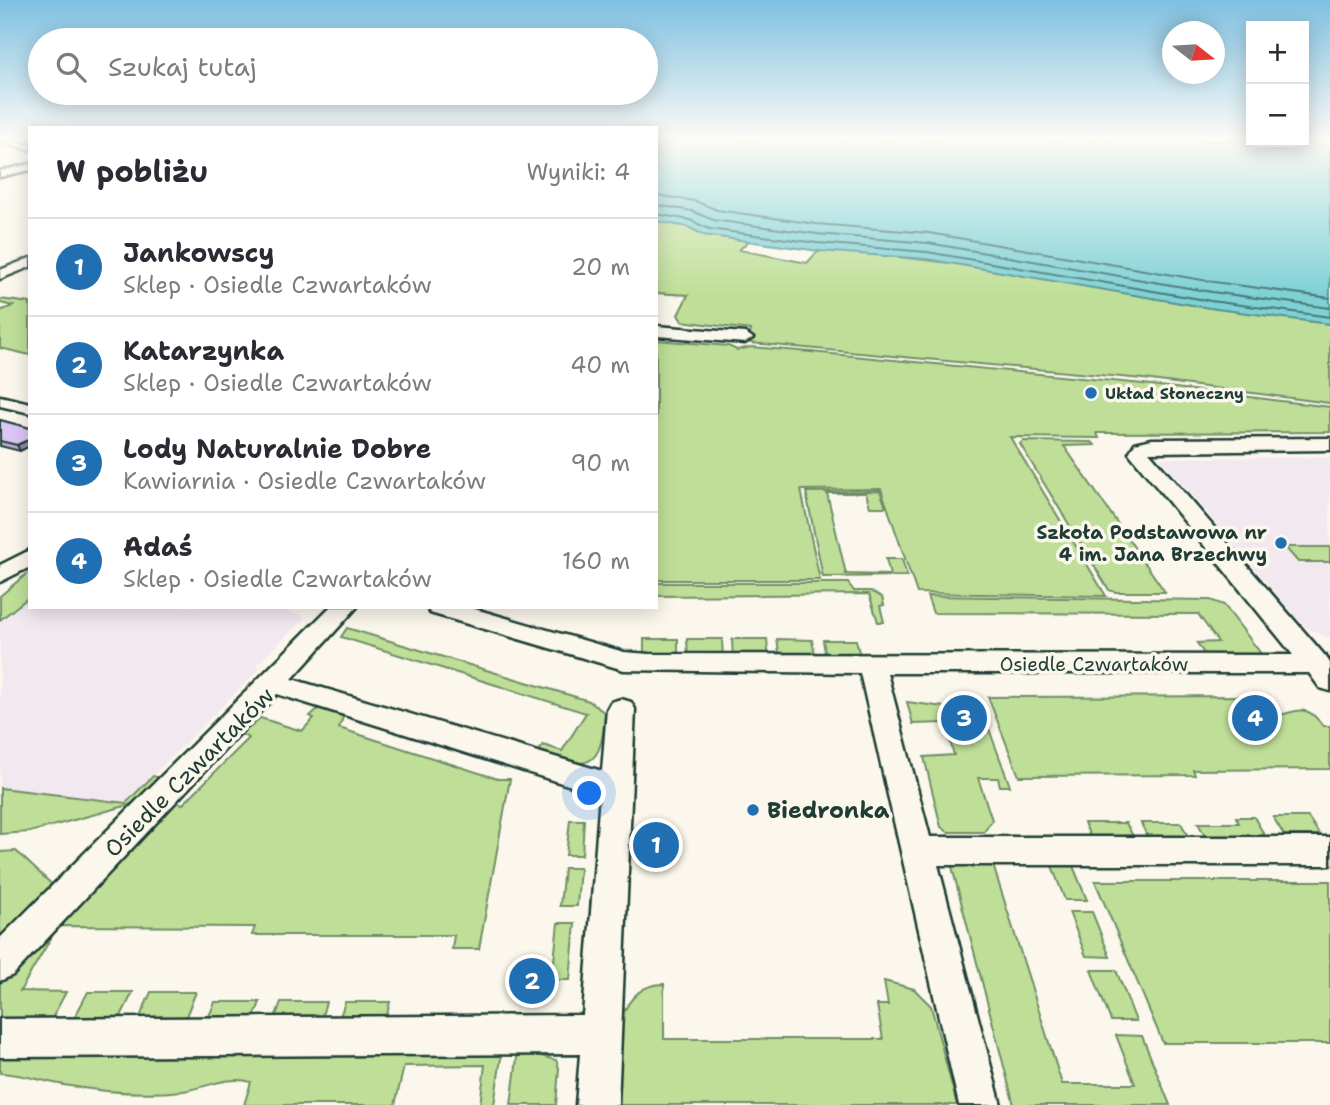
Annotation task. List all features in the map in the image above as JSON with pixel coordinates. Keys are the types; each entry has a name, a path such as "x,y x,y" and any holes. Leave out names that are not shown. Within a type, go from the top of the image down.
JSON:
{"street":[{"path":"0,277 28,263"},
{"path":"0,277 28,281"},
{"path":"658,331 745,338"},
{"path":"0,401 28,408"},
{"name":"Osiedle Czwartaków","path":"1323,672 1140,457 1140,448 1152,444 1330,444"},
{"path":"0,576 28,558"},
{"path":"274,683 279,674 343,609"},
{"name":"Osiedle Czwartaków","path":"446,609 624,660 677,664 1323,672"},
{"path":"872,665 980,1105"},
{"name":"Osiedle Czwartaków","path":"0,964 274,683 616,788"},
{"path":"597,1105 621,709"},
{"path":"918,851 1330,851"},
{"path":"0,1038 601,1034"}],"shaded area":[{"name":"Szkoła Podstawowa nr 4 im. Jana Brzechwy","path":"1330,457 1330,638 1305,627 1160,458"},
{"path":"28,598 28,609 280,609 306,617 256,665 260,668 126,803 0,788 0,620"}],"green space":[{"path":"658,221 688,227 704,235 749,241 739,250 807,263 816,253 827,249 960,264 1210,308 1330,324 1330,403 1143,379 751,343 748,341 751,330 682,321 678,315 688,295 658,293"},
{"path":"0,299 28,303 28,355 0,348 0,311 13,306 0,303"},
{"path":"658,340 728,346 737,350 751,347 811,352 1143,384 1330,407 1330,432 1097,433 1099,438 1010,437 1106,596 917,593 881,489 801,490 820,580 658,580"},
{"path":"1023,441 1092,442 1095,445 1064,446 1165,592 1109,590 1020,444"},
{"path":"880,491 886,507 870,507 866,493 827,493 846,574 890,575 886,559 902,559 907,576 823,577 806,492"},
{"path":"1285,547 1330,547 1330,562 1298,562"},
{"path":"28,573 28,598 0,620 0,596"},
{"path":"658,583 848,583 854,591 870,591 882,597 884,605 880,606 884,622 878,622 869,594 658,596"},
{"path":"927,596 1210,600 1224,605 1262,655 1205,655 1197,643 1218,642 1198,614 933,613"},
{"path":"347,628 589,701 605,713 600,747 595,756 579,763 535,757 543,745 562,751 586,713 341,637"},
{"path":"644,639 678,639 678,658 644,655"},
{"path":"687,639 722,639 723,659 688,659"},
{"path":"732,639 767,639 769,659 733,659"},
{"path":"777,639 812,640 816,659 780,659"},
{"path":"823,640 856,640 861,660 826,659"},
{"path":"1258,696 1271,716 1305,711 1323,726 1330,726 1330,769 1193,770 1195,775 1019,776 988,697"},
{"path":"907,702 951,708 954,711 950,716 952,723 969,729 976,726 976,718 971,712 959,709 960,704 979,702 1010,786 1000,786 998,778 978,778 992,820 984,832 948,832 941,827 924,757 954,755 945,723 913,724"},
{"path":"320,707 345,712 339,728 498,779 510,779 479,949 452,949 454,935 252,935 255,927 58,926 20,991 66,992 48,1026 0,1026 0,981 173,801 183,804 249,738 240,734 247,726 251,727 260,718 302,731 314,718 310,716"},
{"path":"153,776 167,780 147,800 30,832 0,834 0,788 126,803"},
{"path":"1236,817 1254,817 1265,836 1205,836 1198,823 1239,823"},
{"path":"1273,817 1308,817 1320,835 1284,835"},
{"path":"570,820 584,820 582,855 566,855"},
{"path":"1084,823 1126,823 1133,836 1090,836"},
{"path":"1141,823 1181,823 1188,836 1147,836"},
{"path":"16,851 59,891 0,951 0,852"},
{"path":"951,863 993,865 1062,1084 1135,1084 1116,1035 1142,1036 1170,1105 1014,1105"},
{"path":"1052,866 1073,866 1087,900 1065,900"},
{"path":"564,868 580,868 577,906 560,906"},
{"path":"1095,881 1330,881 1330,1043 1163,1043"},
{"path":"1069,912 1092,912 1110,957 1086,956"},
{"path":"558,923 575,923 570,980 552,980"},
{"path":"1091,970 1116,970 1136,1021 1111,1021"},
{"path":"884,981 914,989 931,1006 957,1105 608,1105 618,1030 633,997 646,988 664,984 664,1039 883,1039 877,1005 888,1005"},
{"path":"88,992 133,992 116,1026 70,1026"},
{"path":"151,992 196,992 182,1026 136,1026"},
{"path":"215,1002 260,1002 251,1026 205,1026"},
{"path":"281,1002 326,1002 319,1026 272,1026"},
{"path":"345,1002 390,1002 384,1026 337,1026"},
{"path":"518,1050 556,1060 559,1068 556,1105 511,1105"},
{"path":"502,1051 494,1105 480,1105 485,1065 404,1066 395,1105 244,1105 251,1082 243,1080 183,1091 138,1093 78,1087 0,1073 0,1055"}],"water":[{"path":"658,192 1330,192 1330,324 1210,308 926,259 819,251 704,235 688,227 658,221"}],"building":[{"path":"0,420 28,427 28,440 17,445 0,441"}],"place":[{"name":"Układ Słoneczny","path":"1091,393"},
{"name":"Szkoła Podstawowa nr 4 im. Jana Brzechwy","path":"1281,543"},
{"name":"Lody Naturalnie Dobre","path":"964,718"},
{"name":"Adaś","path":"1255,718"},
{"name":"Biedronka","path":"753,810"},
{"name":"Jankowscy","path":"656,845"},
{"name":"Katarzynka","path":"532,981"}]}
